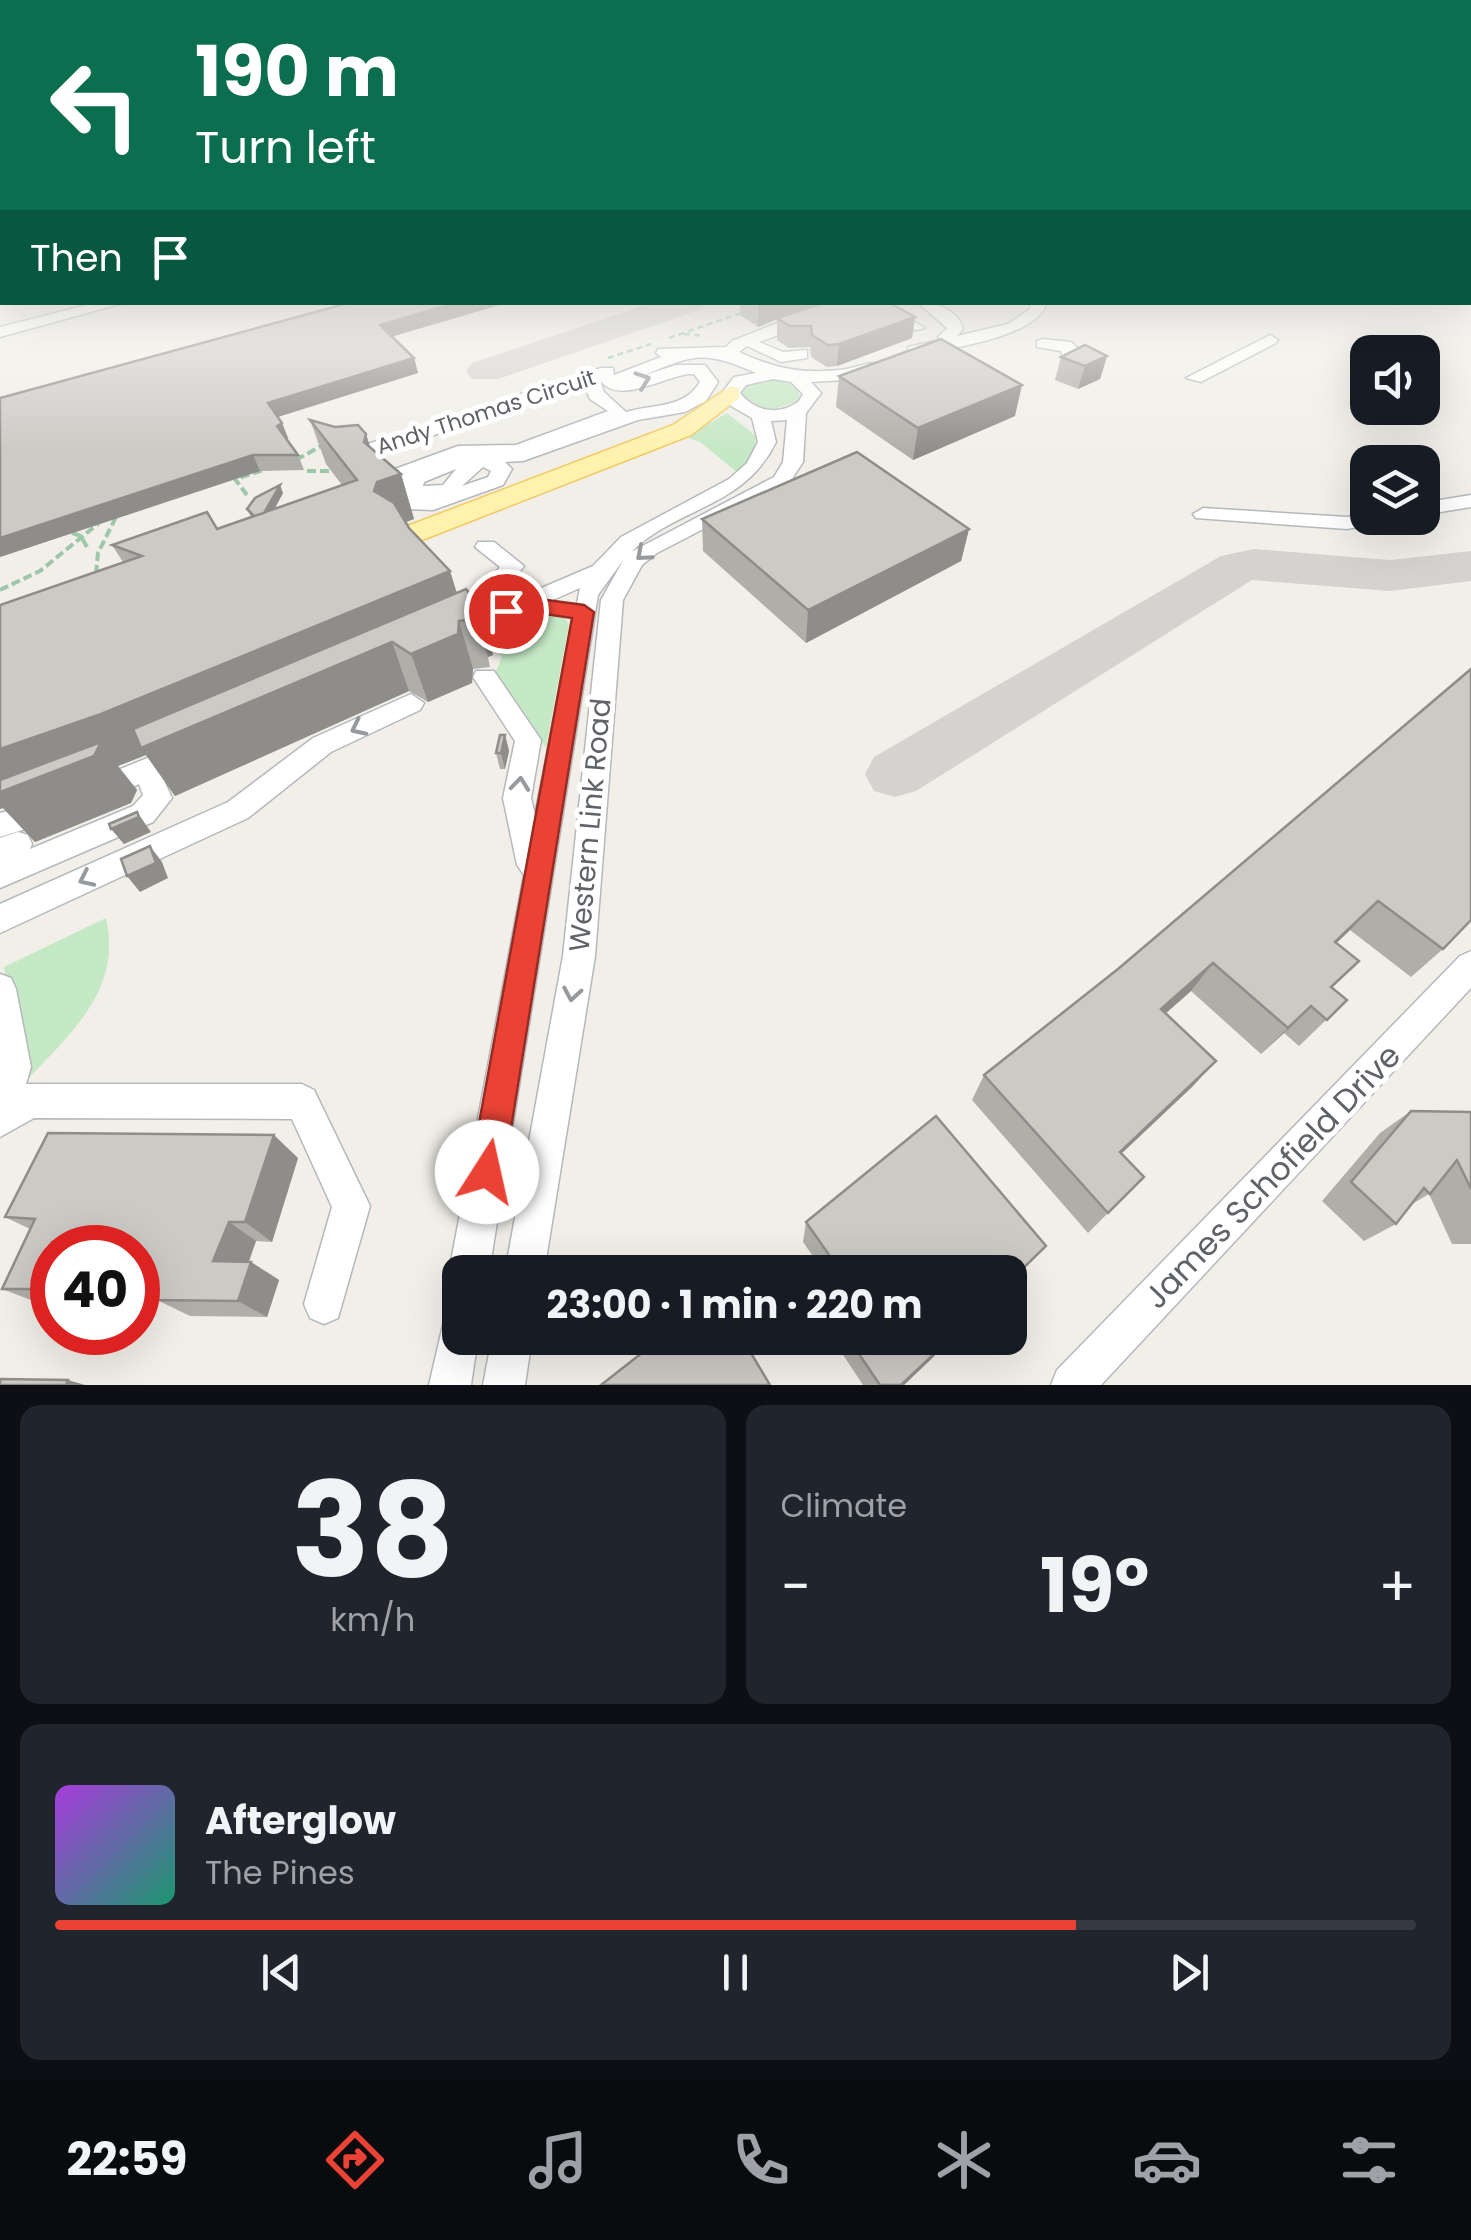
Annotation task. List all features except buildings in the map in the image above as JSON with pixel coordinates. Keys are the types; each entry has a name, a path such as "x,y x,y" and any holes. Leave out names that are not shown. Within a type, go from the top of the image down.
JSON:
{"main road":[{"path":"407,536 672,435 703,418 736,387"}],"street":[{"path":"0,332 29,325"},
{"path":"729,353 747,340 793,325"},
{"path":"952,343 955,325"},
{"path":"736,387 773,374 797,378 855,373 952,343 1037,325"},
{"path":"1094,334 1096,354"},
{"path":"747,340 772,355 801,354"},
{"path":"1195,378 1270,340"},
{"path":"952,343 974,358"},
{"path":"812,393 952,343"},
{"path":"1043,344 1065,346 1075,353 1070,358"},
{"name":"Andy Thomas Circuit","path":"591,379 678,350 729,353 773,374"},
{"path":"350,465 380,462 582,394 591,379 680,356 721,362 736,387 739,406 760,414 797,412 808,404 812,393"},
{"path":"591,379 596,395 619,412 614,418 518,452 487,447 465,450 402,472 391,484 412,505 433,504 496,481 502,469 495,463 471,463 461,470 450,489 431,494 413,489 414,479 426,472 478,454 516,457 650,412 679,408 700,397 709,382 708,375 688,367 625,386 614,386 611,380 680,356"},
{"path":"797,378 812,393"},
{"path":"612,406 630,402 650,412"},
{"name":"Western Link Road","path":"527,1255 579,956 612,600 633,561 649,548 672,532 751,499 781,481 793,462 797,412"},
{"name":"Western Link Road","path":"473,1255 584,612 598,572 637,532 724,491 749,473 767,442 760,414"},
{"name":"Andy Thomas Circuit","path":"328,444 350,465"},
{"path":"1440,507 1471,501"},
{"path":"1203,514 1350,522"},
{"path":"486,546 513,566 493,590 497,610"},
{"path":"429,644 497,610 598,572"},
{"path":"497,610 584,612"},
{"path":"486,677 528,740 517,798 536,880"},
{"path":"5,923 238,810 322,745 411,703"},
{"path":"6,840 45,812 217,738"},
{"path":"0,875 143,814 158,798 146,770"},
{"name":"James Schofield Drive","path":"1072,1385 1471,966"},
{"path":"0,989 14,1067 0,1117"},
{"path":"0,1117 30,1100 302,1102 350,1206 324,1304"},
{"path":"450,1385 455,1355"},
{"path":"504,1385 509,1355"}],"path":[{"path":"307,470 350,465"},
{"path":"247,496 235,480 260,470 265,477"},
{"path":"100,585 95,570 98,552 117,515"},
{"path":"0,590 40,570 103,520"},
{"path":"72,533 81,536 88,549"}],"green space":[{"path":"770,378 796,385 801,400 769,411 740,396 744,386"},
{"path":"727,413 756,436 753,455 738,473 700,442 686,437"},
{"path":"531,607 561,613 569,624 546,748 493,678 502,657 487,640 503,633 496,622"},
{"path":"106,918 109,943 101,987 77,1025 29,1078 4,967"}],"taxiway":[{"path":"485,371 623,325"},
{"path":"895,774 1238,567 1254,564 1417,575 1471,566"}],"route":[{"path":"487,1172 584,612 524,604 506,611"}]}
